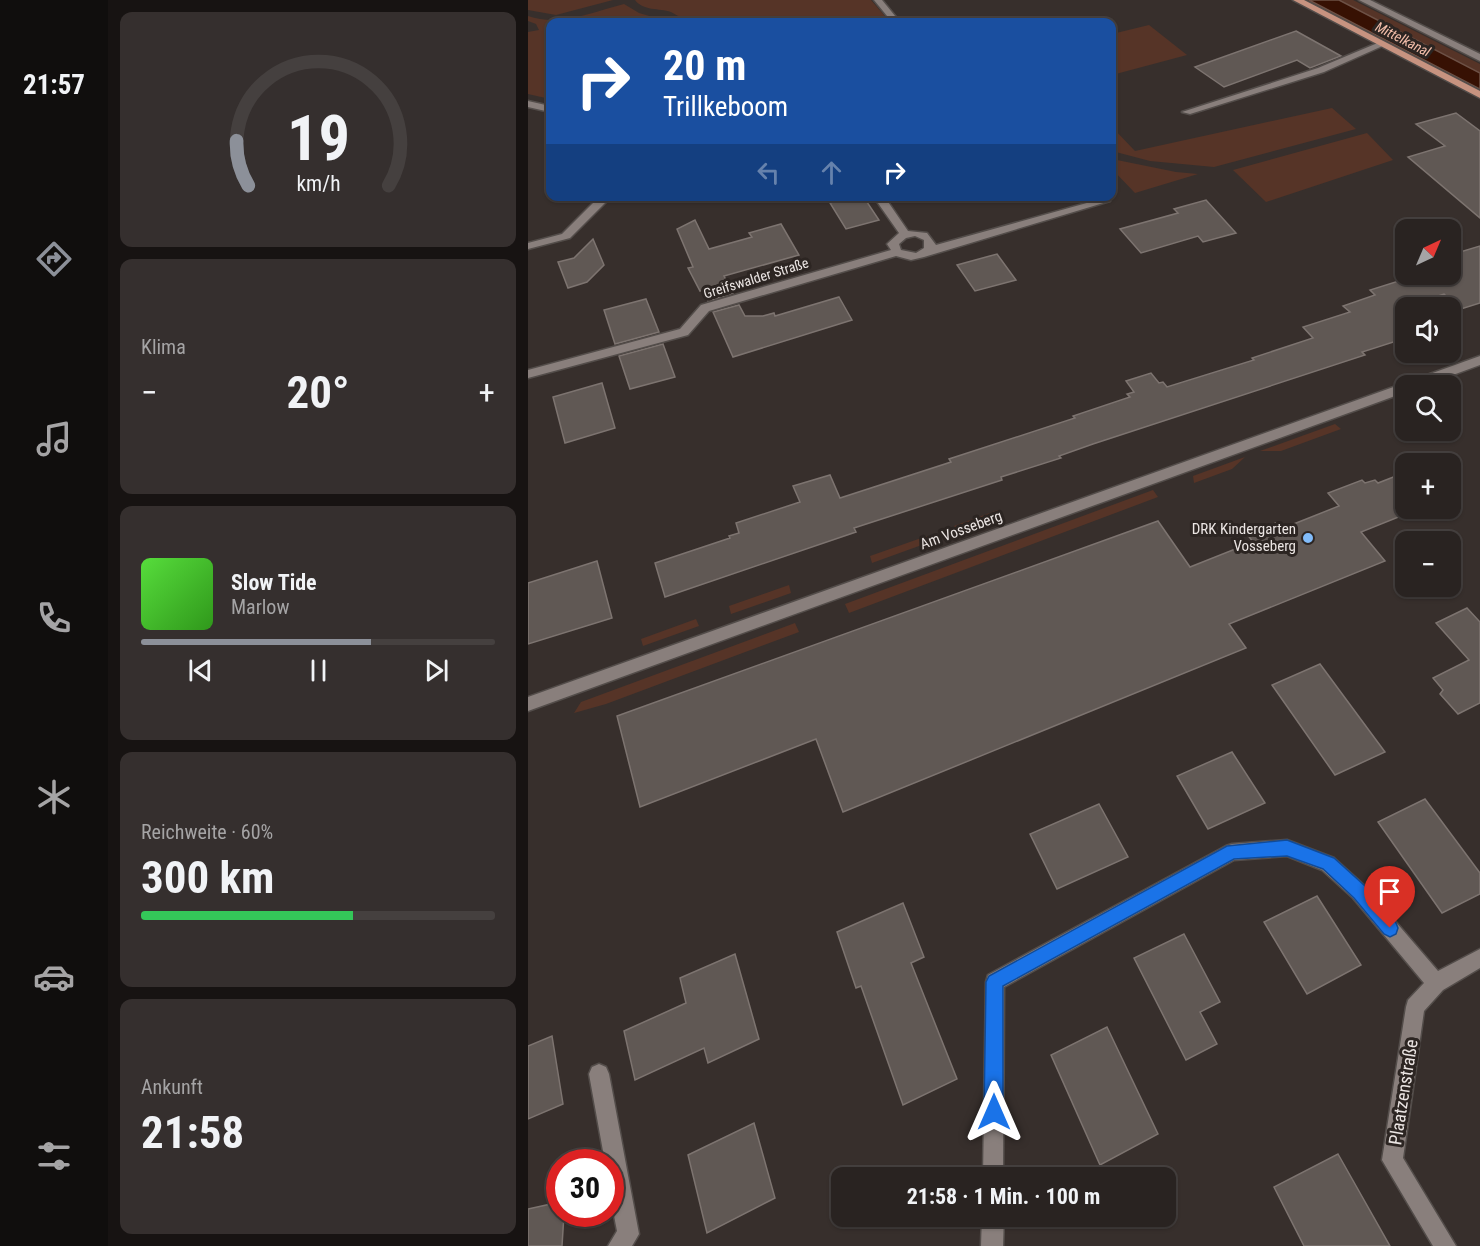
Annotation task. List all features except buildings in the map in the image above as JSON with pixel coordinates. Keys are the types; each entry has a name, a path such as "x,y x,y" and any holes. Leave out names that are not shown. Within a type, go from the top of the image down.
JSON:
{"main road":[{"path":"1297,0 1480,94"}],"street":[{"path":"878,0 893,18"},
{"path":"1363,0 1480,58"},
{"path":"1187,111 1321,70 1383,44"},
{"path":"528,104 546,108"},
{"path":"528,246 566,236 602,201"},
{"path":"882,201 905,234"},
{"name":"Greifswalder Straße","path":"528,374 684,332 705,308 897,252 914,256 1105,201"},
{"path":"897,252 893,244 905,234 924,235 931,246 928,251"},
{"name":"Am Vosseberg","path":"1438,375 1480,360"},
{"name":"Am Vosseberg","path":"528,704 1395,390"},
{"path":"993,1167 995,982 1232,852 1287,848 1328,864 1359,892 1436,983"},
{"name":"Plaatzenstraße","path":"1445,1246 1392,1160 1415,1006 1436,983 1480,958"},
{"path":"599,1074 628,1234 619,1246"},
{"path":"992,1246 993,1227"}],"shaded area":[{"path":"528,0 613,0 556,15 528,10"},
{"path":"635,0 871,0 887,18 681,18 671,12 638,4"},
{"path":"1305,0 1353,0 1480,64 1480,91"},
{"path":"624,4 639,13 656,18 569,18"},
{"path":"528,16 546,20 546,98 528,94 528,32 539,30 536,24 528,21"},
{"path":"1149,25 1187,55 1116,74 1116,33"},
{"path":"1332,108 1356,129 1214,167 1150,161 1116,152 1116,131 1135,151"},
{"path":"1367,133 1393,160 1266,202 1233,170"},
{"path":"1116,160 1198,174 1135,193 1116,173"},
{"path":"1335,424 1341,429 1281,451 1260,451"},
{"path":"1245,457 1232,469 1194,483 1193,476"},
{"path":"1153,490 1158,497 849,613 845,604"},
{"path":"998,510 1002,517 957,532 954,526"},
{"path":"927,536 930,542 872,563 870,556"},
{"path":"789,585 791,593 731,614 729,606"},
{"path":"696,619 699,626 643,646 641,639"},
{"path":"795,623 799,632 606,704 574,713 581,702"}],"water":[{"name":"Mittelkanal","path":"1309,0 1339,0 1480,73 1480,89"}],"place":[{"name":"DRK Kindergarten Vosseberg","path":"1308,538"}],"route":[{"path":"994,1112 995,982 1232,852 1287,848 1328,864 1359,892 1390,928"}]}
